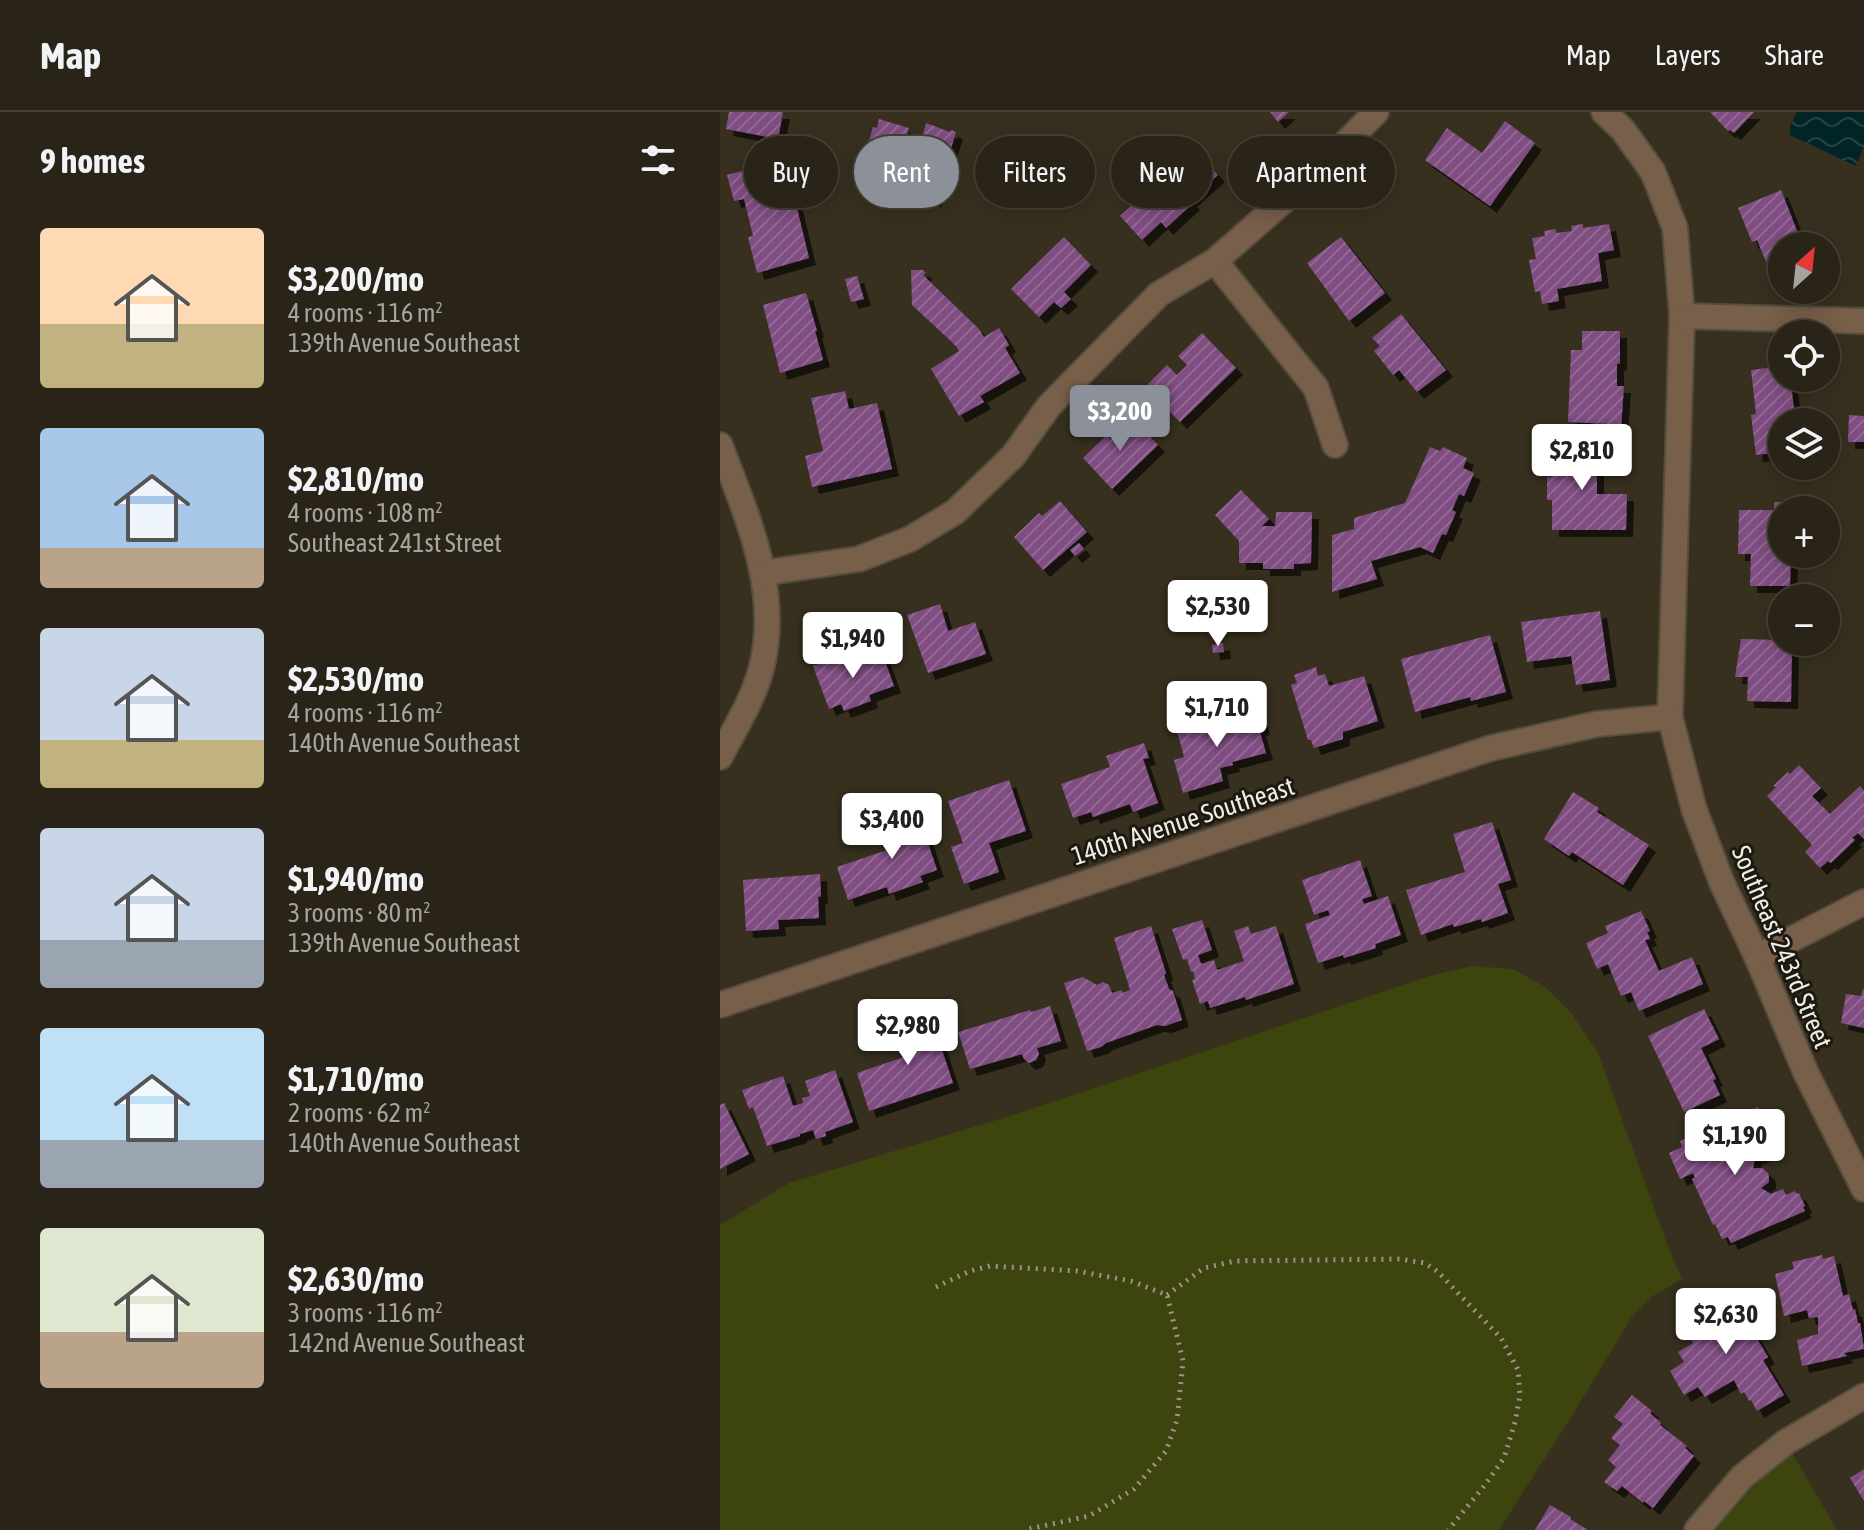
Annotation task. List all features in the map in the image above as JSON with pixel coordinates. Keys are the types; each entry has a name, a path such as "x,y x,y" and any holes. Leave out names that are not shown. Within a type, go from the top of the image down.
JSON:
{"street":[{"path":"763,573 859,559 910,539 955,512 1013,456 1049,406 1159,294 1215,261 1321,168 1376,112"},
{"name":"Southeast 243rd Street","path":"1604,112 1623,130 1653,172 1675,228 1682,316 1670,717 1694,809 1722,883 1806,1073 1864,1189"},
{"path":"1215,261 1316,388 1335,445"},
{"path":"1682,316 1864,321"},
{"path":"720,445 751,527 763,573 768,610 763,663 749,703 720,757"},
{"name":"140th Avenue Southeast","path":"721,1002 1491,748 1597,724 1670,717"},
{"path":"1757,957 1864,902"},
{"path":"1697,1530 1742,1477 1786,1442 1864,1396"}],"path":[{"path":"1167,1295 1204,1268 1235,1261 1400,1259 1425,1263 1438,1272 1501,1338 1518,1370 1520,1396 1504,1458 1448,1530"},
{"path":"936,1287 970,1271 990,1266 1077,1271 1131,1281 1167,1295"},
{"path":"1024,1530 1089,1516 1134,1489 1166,1451 1177,1420 1183,1361 1167,1295"}],"green space":[{"path":"1473,966 1513,969 1544,986 1572,1014 1598,1053 1682,1279 1653,1296 1631,1318 1499,1530 720,1530 720,1225 789,1183 1013,1115 1433,975"},
{"path":"1786,1442 1837,1530 1697,1530"}],"water":[{"path":"1797,112 1864,112 1864,146 1856,166 1790,135 1790,126"}],"building":[{"path":"729,112 783,112 779,136 726,129"},
{"path":"1270,112 1289,112 1278,122"},
{"path":"1710,112 1754,112 1734,133 1728,131"},
{"path":"879,119 909,128 906,136 870,136 873,127 877,128"},
{"path":"1505,121 1535,143 1490,206 1425,160 1447,128 1482,153"},
{"path":"926,123 956,132 955,136 922,136"},
{"path":"744,171 744,199 734,201 727,175"},
{"path":"1781,190 1798,232 1768,232 1768,267 1757,240 1752,242 1738,208"},
{"path":"746,208 797,208 809,258 757,273 748,237 753,236"},
{"path":"1129,208 1188,208 1166,228 1161,222 1142,240 1120,216"},
{"path":"1583,224 1583,228 1609,224 1614,250 1598,253 1602,281 1557,289 1559,301 1542,304 1540,291 1535,292 1529,260 1536,259 1532,238 1545,236 1544,231 1572,231 1571,226"},
{"path":"1064,237 1091,265 1064,292 1071,299 1061,308 1054,302 1039,317 1011,289"},
{"path":"1341,237 1385,293 1349,321 1307,263"},
{"path":"911,270 923,270 926,273 923,275 984,337 999,328 1009,345 1005,348 1020,373 980,396 984,402 959,416 931,369 959,351 912,305"},
{"path":"857,276 864,299 851,302 845,279"},
{"path":"806,293 823,360 780,373 763,305"},
{"path":"1401,314 1446,370 1417,392 1399,370 1393,375 1374,351 1380,346 1372,338"},
{"path":"1582,331 1620,331 1617,386 1624,386 1621,427 1568,422 1571,350 1582,350"},
{"path":"1202,333 1236,368 1180,422 1145,387 1167,365 1177,375 1187,365 1178,356"},
{"path":"1768,368 1768,392 1792,392 1794,408 1768,408 1768,454 1756,455 1751,415 1756,414 1751,370"},
{"path":"845,391 849,409 877,403 892,469 812,487 805,456 823,451 811,398"},
{"path":"1849,415 1864,416 1864,442 1848,442"},
{"path":"1133,419 1158,445 1112,489 1083,458 1107,435 1111,439"},
{"path":"1552,443 1597,443 1597,494 1627,494 1626,530 1552,530 1552,500 1547,500 1547,477 1552,477"},
{"path":"1430,447 1440,451 1443,447 1467,458 1463,468 1474,473 1464,496 1459,494 1452,510 1456,512 1446,535 1442,534 1433,553 1420,547 1371,561 1377,579 1332,592 1332,535 1354,529 1354,518 1405,503"},
{"path":"1241,490 1269,519 1262,526 1275,526 1276,512 1312,512 1311,563 1294,564 1294,569 1263,569 1263,563 1239,563 1239,541 1215,515"},
{"path":"1060,501 1087,532 1043,570 1014,537 1039,513 1042,516"},
{"path":"1739,510 1768,510 1768,568 1791,568 1790,584 1750,586 1751,554 1738,554"},
{"path":"1079,543 1084,549 1075,556 1070,550"},
{"path":"940,604 948,631 975,622 986,654 928,673 907,615"},
{"path":"1600,611 1610,680 1576,685 1571,656 1527,662 1521,622"},
{"path":"1490,635 1506,692 1471,701 1470,697 1415,712 1401,659"},
{"path":"1741,639 1768,640 1768,656 1792,656 1791,702 1747,701 1748,677 1735,677"},
{"path":"1223,643 1224,652 1213,653 1212,645"},
{"path":"881,650 894,686 869,695 871,701 844,711 841,704 829,709 813,666 842,655 844,662"},
{"path":"1316,667 1318,676 1325,674 1329,686 1364,676 1378,721 1343,732 1343,739 1314,748 1308,740 1291,685 1297,683 1294,675"},
{"path":"1254,711 1255,718 1260,717 1263,728 1259,729 1266,753 1232,762 1233,765 1220,768 1223,781 1183,793 1174,760 1184,757 1177,731"},
{"path":"1144,743 1149,758 1143,759 1158,803 1133,812 1130,804 1093,817 1091,812 1073,818 1061,784 1110,767 1106,756"},
{"path":"1799,765 1821,788 1812,796 1830,814 1860,786 1864,791 1864,839 1858,833 1852,838 1855,840 1831,863 1828,861 1820,868 1805,852 1812,845 1767,796 1776,787 1773,786"},
{"path":"1009,780 1026,831 989,843 999,872 964,884 951,847 963,843 948,801"},
{"path":"1573,792 1599,808 1597,812 1649,845 1623,885 1572,852 1569,856 1544,839"},
{"path":"917,810 937,870 920,876 923,882 889,894 887,887 848,900 837,867 896,847 887,819"},
{"path":"1492,822 1511,880 1498,884 1508,913 1482,922 1481,919 1454,927 1453,924 1421,935 1406,890 1465,872 1453,834"},
{"path":"1360,860 1372,896 1362,899 1364,904 1388,896 1401,935 1375,944 1376,948 1318,963 1305,924 1330,915 1328,910 1314,915 1302,880"},
{"path":"820,874 819,918 778,920 779,929 746,931 743,880"},
{"path":"1641,911 1650,931 1647,932 1650,939 1645,940 1659,971 1692,957 1703,984 1639,1011 1631,992 1621,996 1608,964 1597,969 1586,943 1608,933 1605,926"},
{"path":"1202,920 1212,950 1198,955 1201,964 1214,960 1217,970 1244,961 1234,931 1248,926 1251,934 1276,926 1294,984 1210,1008 1208,1001 1200,1004 1192,980 1195,979 1193,971 1187,959 1183,960 1172,929"},
{"path":"1151,926 1166,973 1164,975 1169,989 1173,991 1182,1020 1165,1026 1157,1025 1087,1051 1064,983 1083,977 1097,985 1103,982 1109,985 1112,993 1130,990 1114,938"},
{"path":"1863,989 1864,1028 1841,1023 1846,994 1861,996"},
{"path":"1050,1006 1061,1041 1037,1048 1039,1054 1036,1060 1029,1063 1022,1054 970,1069 958,1032"},
{"path":"1704,1009 1719,1039 1701,1048 1720,1095 1684,1112 1648,1036"},
{"path":"929,1011 953,1083 869,1111 857,1073 910,1055 898,1021"},
{"path":"835,1070 853,1122 825,1132 826,1136 816,1139 813,1130 767,1146 753,1107 749,1109 742,1090 783,1076 793,1106 803,1103 802,1098 810,1096 805,1081"},
{"path":"724,1103 749,1154 720,1169 720,1105"},
{"path":"1758,1107 1773,1150 1755,1158 1753,1168 1762,1168 1769,1177 1769,1182 1761,1188 1771,1194 1783,1189 1786,1195 1795,1191 1799,1193 1805,1211 1731,1243 1728,1237 1722,1239 1713,1225 1692,1179 1695,1178 1693,1173 1680,1179 1669,1153 1682,1147 1680,1141"},
{"path":"1822,1255 1823,1259 1834,1256 1843,1296 1849,1294 1860,1323 1864,1349 1802,1366 1797,1340 1818,1334 1818,1317 1809,1318 1807,1310 1784,1316 1775,1274 1794,1269 1792,1262"},
{"path":"1729,1292 1768,1357 1763,1360 1784,1395 1757,1411 1744,1392 1741,1394 1734,1380 1705,1397 1698,1387 1684,1395 1670,1371 1684,1362 1678,1352 1693,1343 1684,1327 1701,1317 1705,1319 1699,1309"},
{"path":"1632,1395 1652,1411 1650,1413 1660,1425 1687,1446 1685,1448 1694,1456 1653,1508 1622,1486 1617,1491 1604,1482 1616,1467 1608,1460 1620,1445 1611,1438 1623,1424 1614,1417"},
{"path":"1864,1469 1864,1501 1850,1478"},
{"path":"1550,1505 1571,1517 1588,1530 1535,1530"}]}
